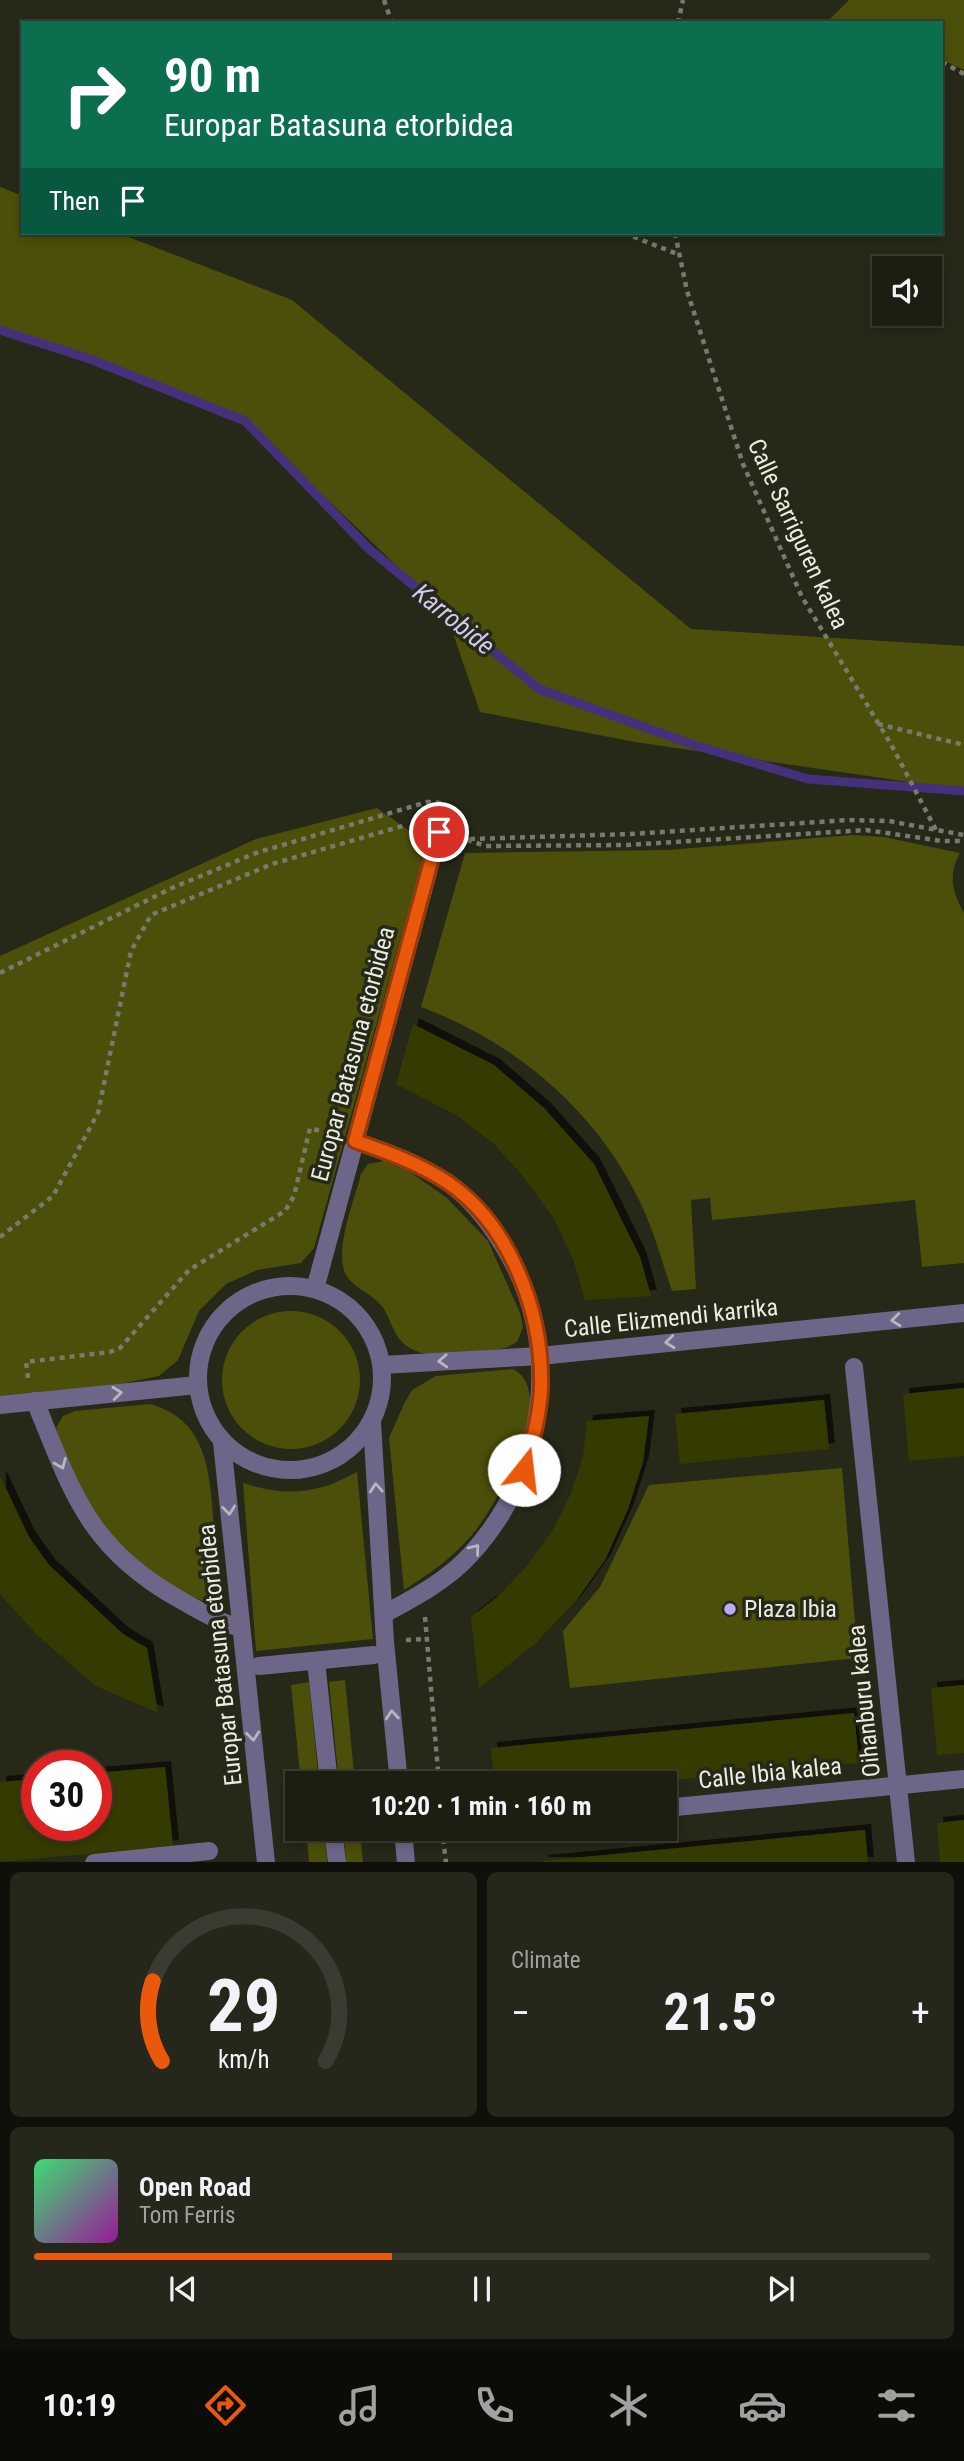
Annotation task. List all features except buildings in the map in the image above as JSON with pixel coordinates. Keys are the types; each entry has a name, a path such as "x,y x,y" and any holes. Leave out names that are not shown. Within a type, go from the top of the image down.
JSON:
{"street":[{"name":"Europar Batasuna etorbidea","path":"315,1289 439,832"},
{"path":"355,1141 401,1156 449,1183 489,1222 514,1263 531,1309 540,1356 541,1387 537,1425 524,1470 504,1511 471,1556 435,1585 384,1614"},
{"path":"285,1286 315,1289 339,1300 359,1317 374,1339 382,1364 381,1394 372,1422 354,1445 330,1462 302,1470 272,1469 245,1460 222,1442 205,1416 197,1385 203,1347 211,1329 231,1307 257,1292 285,1286"},
{"name":"Calle Elizmendi karrika","path":"382,1364 540,1356 964,1313"},
{"name":"Oihanburu kalea","path":"854,1367 906,1862"},
{"path":"0,1405 197,1385"},
{"path":"35,1401 73,1495 123,1562 153,1584 218,1622 242,1628"},
{"path":"372,1422 384,1614 398,1771"},
{"name":"Europar Batasuna etorbidea","path":"222,1442 266,1862"},
{"name":"Europar Batasuna etorbidea","path":"259,1666 374,1655"},
{"path":"316,1661 327,1771"},
{"name":"Calle Ibia kalea","path":"677,1807 964,1779"},
{"path":"334,1841 337,1862"},
{"path":"404,1841 406,1862"},
{"path":"104,1862 209,1851"}],"path":[{"path":"384,0 391,21"},
{"path":"678,21 683,0"},
{"path":"943,63 964,74"},
{"path":"629,235 680,255"},
{"name":"Calle Sarriguren kalea","path":"675,235 717,390 743,464 802,597 892,746 936,830"},
{"path":"877,723 964,745"},
{"path":"0,973 172,888 256,853 427,802 441,802 453,807 465,827 467,840"},
{"path":"467,840 497,836 631,834 849,820 889,821 964,835"},
{"path":"0,1237 54,1196 98,1113 131,951 151,915 272,864 406,825"},
{"path":"467,840 486,846 626,845 866,830 942,841 964,841"},
{"path":"35,1401 30,1389 26,1362 110,1352 120,1348 189,1270 285,1211 295,1196 310,1128 355,1141"},
{"path":"426,1639 438,1771"},
{"path":"443,1841 446,1862"}],"shaded area":[{"path":"849,0 964,0 964,70 943,60 943,21 828,21"},
{"path":"0,187 21,195 21,235 123,235 292,300 691,629 964,646 964,790 635,742 480,712 446,613 245,421 0,328"},
{"path":"377,808 414,834 422,861 314,1248 301,1263 257,1270 226,1284 199,1311 178,1360 159,1376 120,1384 0,1398 0,956 256,839"},
{"path":"852,835 884,837 960,853 954,869 953,883 964,913 964,1263 922,1267 915,1200 712,1220 710,1198 691,1200 696,1289 672,1291 637,1196 598,1134 574,1106 547,1081 487,1038 421,1007 465,853 667,850"},
{"path":"384,1161 410,1172 447,1198 488,1241 520,1313 523,1327 517,1342 506,1348 452,1355 437,1355 412,1349 399,1338 381,1305 348,1278 343,1268 343,1242 361,1174 368,1164"},
{"path":"291,1311 318,1316 340,1331 355,1353 360,1380 355,1407 340,1429 318,1444 291,1449 264,1444 242,1429 227,1407 222,1380 227,1353 242,1331 264,1316"},
{"path":"513,1369 526,1382 530,1402 527,1425 507,1477 471,1536 439,1566 404,1590 389,1438 404,1404 412,1390 436,1376"},
{"path":"150,1404 170,1412 184,1423 203,1452 211,1489 221,1608 162,1579 137,1561 115,1540 80,1490 66,1460 56,1428 63,1416 75,1411"},
{"name":"Plaza Ibia","path":"842,1468 858,1658 570,1688 563,1631 600,1587 649,1485"},
{"path":"357,1472 373,1639 256,1651 243,1483 273,1490 302,1491 329,1485"},
{"path":"345,1680 354,1771 338,1771 329,1682"},
{"path":"309,1682 318,1771 300,1771 291,1685"},
{"path":"307,1841 325,1841 327,1862 309,1862"},
{"path":"344,1841 361,1841 363,1862 346,1862"}],"waterway":[{"name":"Karrobide","path":"0,330 90,359 245,421 368,548 539,689 691,744 808,779 964,791"}],"place":[{"name":"Plaza Ibia","path":"730,1609"}],"route":[{"path":"439,832 355,1141 401,1156 449,1183 489,1222 514,1263 531,1309 540,1356 541,1387 537,1425 524,1470"}]}
